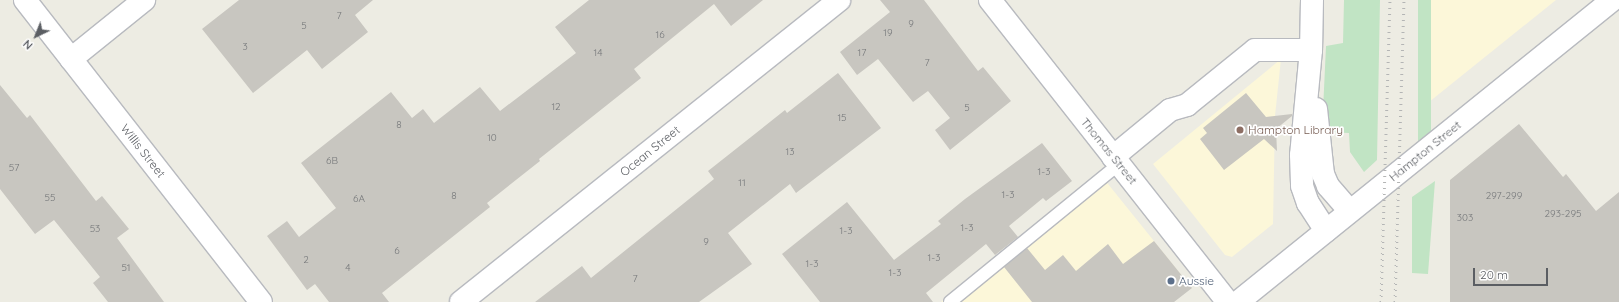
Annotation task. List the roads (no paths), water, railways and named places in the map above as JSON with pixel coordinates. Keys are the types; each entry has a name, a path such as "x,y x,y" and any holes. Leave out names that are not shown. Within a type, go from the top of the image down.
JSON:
{"street":[{"name":"Willis Street","path":"25,0 261,302"},
{"path":"71,59 144,0"},
{"name":"Ocean Street","path":"461,302 839,0"},
{"name":"Thomas Street","path":"990,0 1228,302"},
{"path":"1312,0 1311,50 1301,155 1302,186 1308,203 1326,231"},
{"name":"Hampton Street","path":"1238,302 1612,0"},
{"path":"1116,160 1170,110 1187,105 1255,50 1311,50"},
{"path":"1311,50 1323,174 1328,186 1350,211"}],"lane":[{"path":"950,302 1116,160"}],"railway":[{"path":"1381,302 1390,0"},
{"path":"1395,302 1404,0"}],"place":[{"name":"Hampton Library","path":"1240,130"},
{"name":"Aussie","path":"1171,281"}]}
